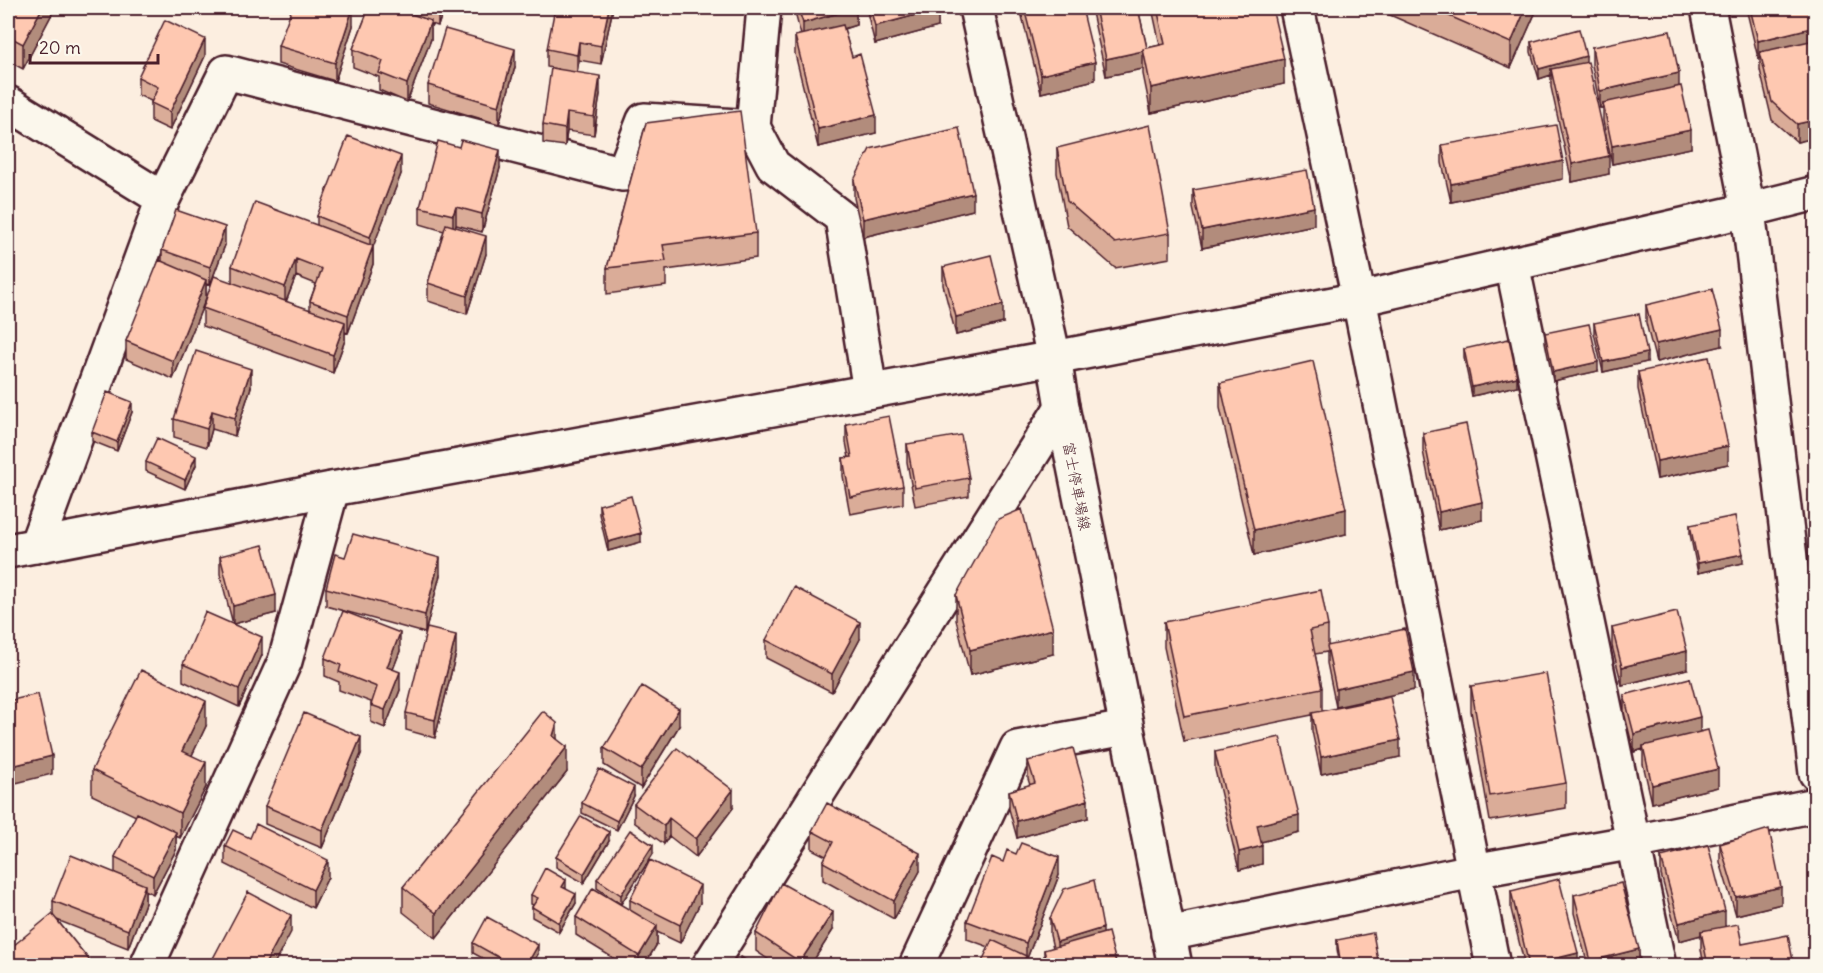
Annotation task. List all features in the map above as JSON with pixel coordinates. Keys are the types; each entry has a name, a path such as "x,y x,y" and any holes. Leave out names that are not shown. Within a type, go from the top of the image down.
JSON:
{"street":[{"path":"764,8 753,127 773,165 842,218 870,391"},
{"name":"富士停車場線","path":"976,8 1054,357 1062,407 1172,950"},
{"path":"1297,8 1359,299 1493,966"},
{"path":"1708,8 1748,210 1815,774"},
{"path":"22,549 163,199 226,72 623,174 644,120 753,127"},
{"path":"8,103 163,199"},
{"path":"22,549 332,489 1359,299 1815,193"},
{"path":"1512,264 1659,966"},
{"path":"709,966 1062,407"},
{"path":"147,966 285,661 332,489"},
{"path":"916,966 1017,748 1126,728"},
{"path":"1172,950 1473,871 1634,842 1815,805"}],"building":[{"path":"8,8 42,8 23,44 8,36"},
{"path":"292,8 353,8 335,63 278,46"},
{"path":"369,8 395,8 431,21 407,84 379,73 383,61 353,49"},
{"path":"555,8 609,8 601,46 579,42 577,55 547,49"},
{"path":"798,8 856,8 803,23"},
{"path":"870,8 937,8 938,9 875,26"},
{"path":"1024,8 1082,8 1095,62 1041,75"},
{"path":"1095,8 1138,8 1147,48 1143,51 1106,59"},
{"path":"1157,8 1272,8 1284,59 1151,88 1143,49 1165,44"},
{"path":"1431,8 1526,8 1511,43"},
{"path":"1750,8 1815,8 1815,27 1758,41"},
{"path":"165,20 205,39 170,112 151,103 158,87 138,77"},
{"path":"843,25 852,57 860,54 876,115 818,129 795,36"},
{"path":"445,29 515,49 499,106 428,85"},
{"path":"1579,29 1586,56 1539,69 1531,42"},
{"path":"1670,31 1679,73 1600,91 1592,47"},
{"path":"1815,40 1815,120 1797,124 1772,102 1760,52"},
{"path":"1588,62 1609,156 1572,164 1551,69"},
{"path":"551,68 600,76 594,117 567,113 565,129 543,125"},
{"path":"1681,86 1691,130 1612,146 1603,103"},
{"path":"740,111 756,233 663,245 666,261 607,268 646,123"},
{"path":"1150,125 1170,233 1115,243 1067,201 1057,148"},
{"path":"1556,125 1563,161 1451,184 1442,145"},
{"path":"959,128 973,193 863,219 854,180 870,149"},
{"path":"348,136 401,156 370,237 317,216"},
{"path":"461,140 500,150 482,214 456,207 453,215 420,207 438,141 459,147"},
{"path":"1307,170 1314,207 1202,230 1193,190"},
{"path":"255,202 373,246 348,315 310,301 322,269 296,259 285,287 232,266"},
{"path":"176,210 225,227 210,267 162,250"},
{"path":"446,224 486,236 467,296 428,283"},
{"path":"991,255 1003,305 956,317 943,267"},
{"path":"159,260 206,280 173,361 126,341"},
{"path":"214,276 345,322 333,355 203,308"},
{"path":"1712,289 1722,329 1656,344 1646,305"},
{"path":"1639,314 1647,353 1603,362 1594,323"},
{"path":"1589,324 1598,362 1553,372 1545,333"},
{"path":"1509,339 1517,377 1472,387 1464,349"},
{"path":"196,351 251,369 235,418 212,411 207,429 174,419"},
{"path":"1709,357 1728,446 1657,461 1638,372"},
{"path":"1313,361 1346,509 1254,530 1220,383"},
{"path":"107,392 132,402 117,442 92,432"},
{"path":"889,416 903,486 850,497 843,458 852,457 846,424"},
{"path":"1466,424 1482,502 1439,512 1423,433"},
{"path":"961,435 969,478 915,488 907,444"},
{"path":"157,438 196,456 185,480 146,462"},
{"path":"631,496 641,533 608,542 599,505"},
{"path":"1022,509 1053,629 970,650 956,595 998,519"},
{"path":"1735,516 1743,554 1698,563 1690,525"},
{"path":"353,534 440,558 425,615 326,588 335,554 345,557"},
{"path":"263,545 276,595 233,606 220,556"},
{"path":"794,587 860,622 832,674 766,640"},
{"path":"1321,590 1328,626 1310,630 1322,688 1184,716 1164,622"},
{"path":"343,611 400,633 387,667 400,672 385,710 371,705 377,687 339,672 341,665 325,658"},
{"path":"205,612 262,637 239,689 183,664"},
{"path":"1677,612 1687,651 1622,667 1612,628"},
{"path":"427,628 456,635 435,720 406,713"},
{"path":"1405,629 1414,672 1336,689 1327,646"},
{"path":"141,670 206,701 182,751 206,762 180,813 92,770"},
{"path":"1546,673 1566,783 1490,796 1471,686"},
{"path":"1690,678 1700,717 1634,734 1624,695"},
{"path":"642,686 679,709 641,770 604,748"},
{"path":"38,694 52,756 8,767 8,701"},
{"path":"1390,697 1400,740 1321,757 1312,713"},
{"path":"543,711 557,723 553,736 567,747 436,913 403,887"},
{"path":"304,713 361,737 322,830 265,806"},
{"path":"1708,730 1718,769 1652,785 1643,746"},
{"path":"1280,737 1299,815 1257,825 1262,846 1239,852 1215,752"},
{"path":"677,748 733,790 696,839 669,818 664,826 634,804"},
{"path":"1073,748 1088,800 1017,821 1009,791 1035,783 1028,761"},
{"path":"599,769 634,787 617,821 582,803"},
{"path":"827,803 920,853 894,901 823,862 833,842 812,831"},
{"path":"137,813 176,832 153,876 115,857"},
{"path":"581,816 609,832 584,874 556,857"},
{"path":"256,824 328,860 313,890 225,846 233,830 250,838"},
{"path":"1769,829 1781,887 1736,897 1720,844"},
{"path":"630,830 653,845 621,895 597,879"},
{"path":"1021,843 1059,857 1026,943 967,921 992,857 1003,862 1007,850 1016,854"},
{"path":"1708,845 1725,911 1679,923 1661,857"},
{"path":"71,855 145,885 128,930 53,901"},
{"path":"650,860 700,885 680,925 630,900"},
{"path":"545,868 566,880 562,887 576,894 559,923 532,907 538,898 531,895"},
{"path":"1559,879 1578,953 1529,965 1511,891"},
{"path":"1094,880 1103,928 1057,942 1050,918 1064,889"},
{"path":"781,883 833,912 800,962 756,933"},
{"path":"1621,883 1639,949 1591,961 1574,895"},
{"path":"593,888 657,926 639,956 576,917"},
{"path":"248,892 291,915 264,966 209,966"},
{"path":"52,914 94,966 21,966 8,950"},
{"path":"487,917 538,945 526,966 514,966 473,943"},
{"path":"1738,924 1742,944 1788,935 1794,966 1708,966 1701,931"},
{"path":"1108,932 1117,966 1048,966 1044,950"},
{"path":"1373,933 1379,966 1341,966 1337,940"},
{"path":"992,940 1026,956 1022,966 980,966"},
{"path":"741,957 755,966 736,966"}]}
